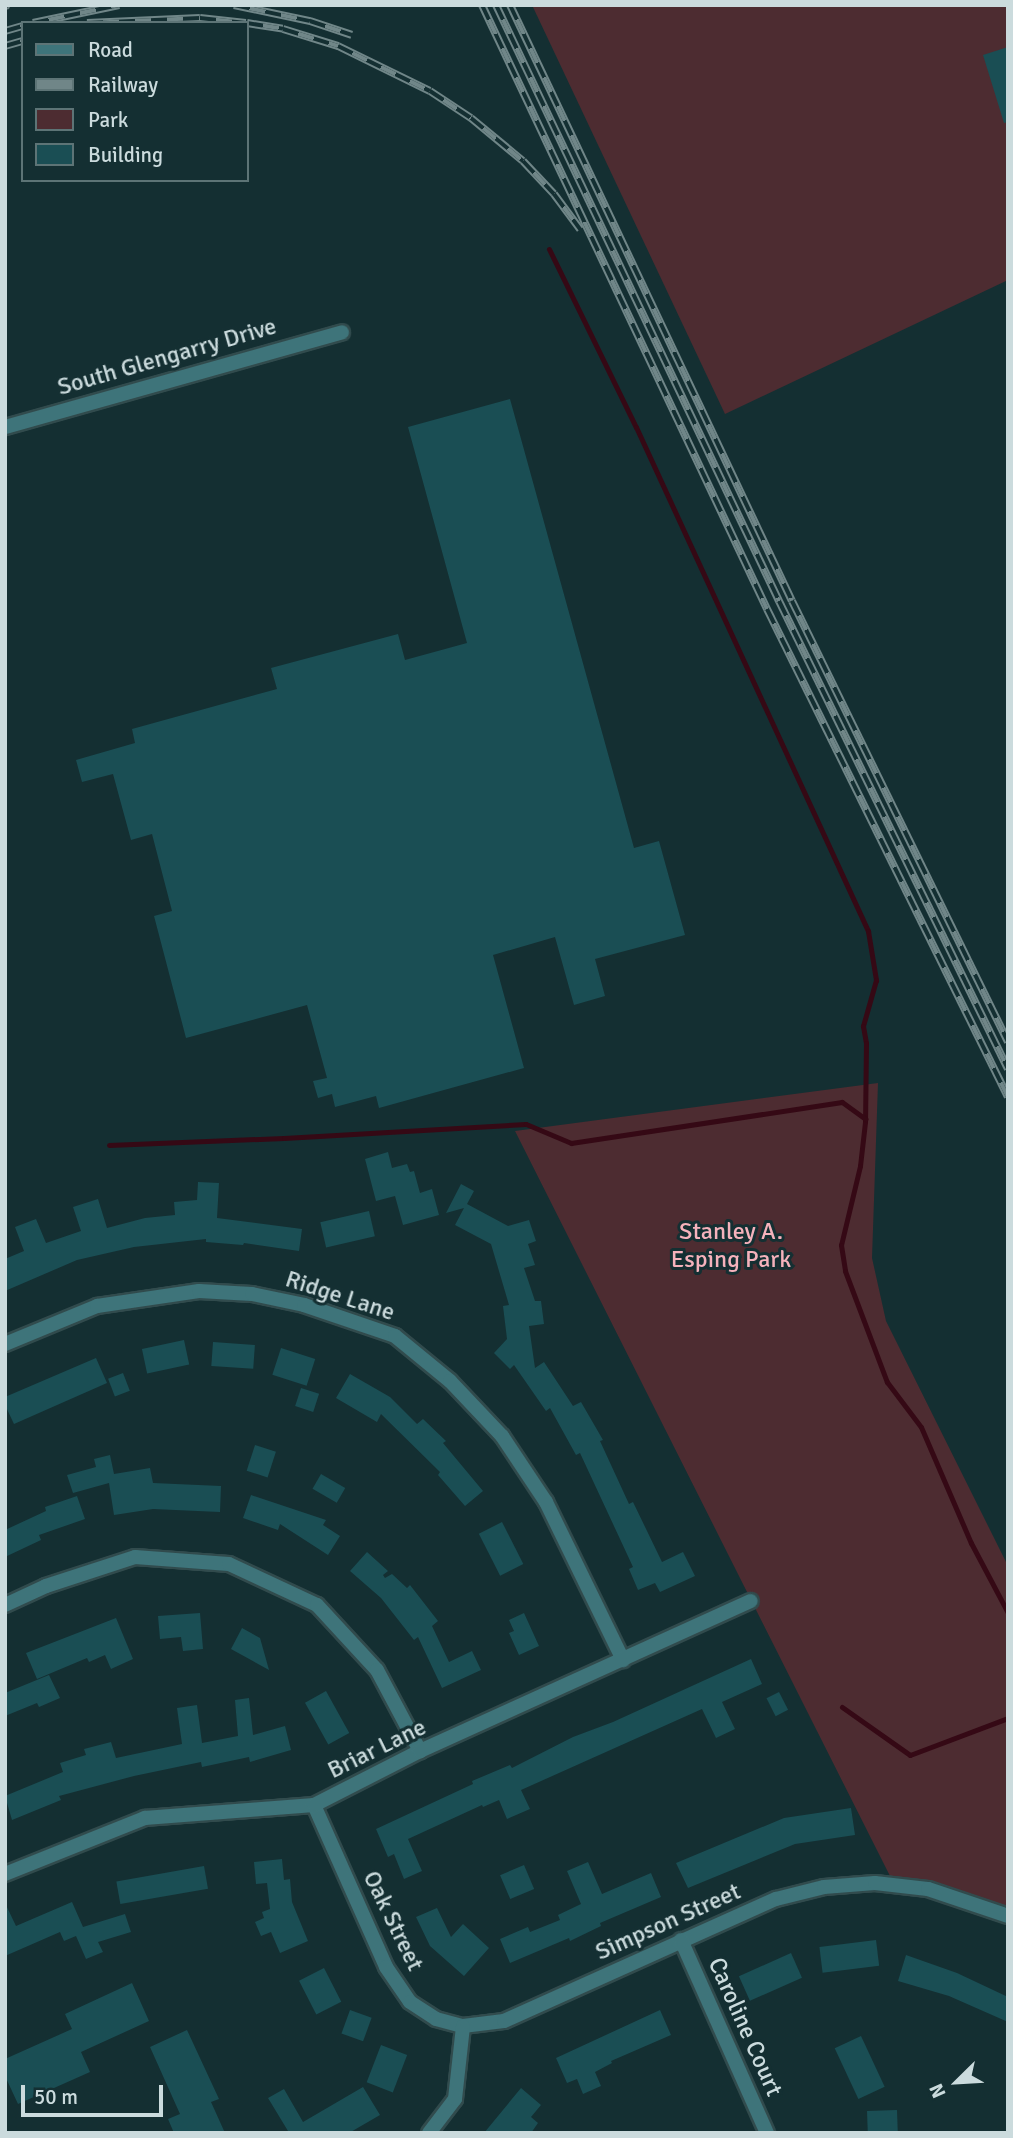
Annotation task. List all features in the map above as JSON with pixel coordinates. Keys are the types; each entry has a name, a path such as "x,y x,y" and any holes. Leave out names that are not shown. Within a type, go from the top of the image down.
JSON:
{"street":[{"name":"South Glengarry Drive","path":"5,427 342,332"},
{"name":"Ridge Lane","path":"5,1344 97,1306 199,1291 252,1294 304,1305 395,1336 450,1381 502,1436 546,1502 623,1660"},
{"path":"5,1605 46,1586 135,1557 229,1564 317,1605 377,1670 421,1751"},
{"name":"Briar Lane","path":"5,1874 145,1818 314,1805 421,1751 751,1601"},
{"name":"Oak Street","path":"314,1805 386,1967 410,2002 436,2019 463,2026"},
{"name":"Simpson Street","path":"463,2026 504,2021 776,1899 824,1887 863,1884 928,1889 1008,1916"},
{"name":"Caroline Court","path":"681,1940 768,2133"},
{"path":"429,2133 455,2099 463,2026"}],"green space":[{"path":"532,5 1008,5 1008,280 725,414"},
{"name":"Stanley A. Esping Park","path":"878,1083 872,1258 886,1321 1008,1566 1008,1921 890,1876 515,1131"}],"building":[{"path":"1008,47 1008,122 1004,123 983,55"},
{"path":"510,399 634,848 659,841 685,935 595,959 605,996 574,1005 555,937 493,955 524,1068 379,1108 376,1096 335,1107 332,1094 318,1098 313,1081 327,1078 307,1005 186,1038 154,916 172,911 152,834 131,840 113,774 82,782 76,760 135,743 132,729 277,689 271,668 398,634 405,660 467,643 408,427"},
{"path":"388,1152 392,1168 407,1164 410,1172 414,1171 420,1193 432,1189 439,1215 403,1225 395,1196 376,1201 365,1159"},
{"path":"198,1182 219,1183 217,1218 302,1229 299,1251 244,1243 206,1242 206,1239 134,1247 77,1260 5,1291 5,1259 24,1251 15,1227 36,1219 46,1243 81,1231 73,1207 98,1199 107,1228 145,1218 175,1215 174,1202 197,1200"},
{"path":"461,1184 474,1191 467,1204 508,1226 529,1220 536,1241 528,1244 535,1265 524,1268 535,1301 541,1301 544,1324 529,1326 535,1368 544,1362 573,1406 581,1402 603,1440 600,1441 629,1504 633,1502 662,1562 683,1552 695,1576 660,1592 655,1583 638,1590 629,1569 633,1567 580,1453 576,1455 550,1408 546,1411 514,1365 510,1369 494,1353 507,1339 503,1306 509,1305 491,1244 455,1225 464,1208 446,1213"},
{"path":"369,1211 375,1236 326,1248 320,1222"},
{"path":"184,1340 189,1364 147,1373 142,1349"},
{"path":"213,1342 255,1345 253,1369 211,1366"},
{"path":"281,1348 315,1359 307,1386 272,1375"},
{"path":"96,1358 107,1383 14,1424 5,1405 5,1397"},
{"path":"123,1373 130,1391 115,1396 108,1379"},
{"path":"350,1374 390,1397 417,1424 423,1419 446,1441 443,1443 483,1491 465,1506 438,1475 440,1472 381,1414 377,1422 336,1398"},
{"path":"301,1388 319,1394 313,1412 295,1406"},
{"path":"255,1445 276,1452 268,1477 247,1471"},
{"path":"110,1455 114,1474 150,1468 153,1483 221,1486 220,1512 153,1509 114,1515 109,1483 73,1493 67,1475 96,1467 94,1459"},
{"path":"321,1474 345,1488 337,1503 312,1489"},
{"path":"251,1495 326,1520 323,1525 340,1536 328,1555 280,1524 278,1530 243,1518"},
{"path":"77,1496 85,1519 39,1535 41,1540 5,1557 5,1530 46,1511 45,1507"},
{"path":"502,1522 523,1564 500,1576 479,1534"},
{"path":"367,1552 388,1571 383,1575 385,1578 392,1574 407,1588 410,1585 438,1621 432,1626 449,1662 472,1651 481,1670 442,1688 418,1637 414,1640 381,1598 350,1571"},
{"path":"200,1613 203,1649 183,1651 181,1637 160,1639 158,1616"},
{"path":"524,1613 539,1646 519,1655 509,1633 514,1631 509,1620"},
{"path":"116,1618 133,1659 111,1669 105,1655 89,1662 87,1658 37,1679 26,1653"},
{"path":"242,1628 260,1638 269,1670 231,1649"},
{"path":"751,1659 762,1684 722,1702 735,1729 716,1738 702,1709 521,1790 530,1809 507,1819 499,1800 483,1807 482,1805 408,1839 422,1871 404,1879 394,1854 388,1857 376,1829 473,1784 472,1781 510,1765 512,1768 573,1737 613,1722"},
{"path":"49,1675 60,1698 39,1707 37,1703 5,1716 5,1693"},
{"path":"326,1691 349,1733 328,1745 305,1703"},
{"path":"779,1692 788,1710 776,1716 767,1698"},
{"path":"249,1698 253,1735 285,1726 291,1750 250,1762 249,1757 202,1767 201,1762 134,1776 59,1796 61,1800 12,1820 5,1796 63,1772 60,1763 86,1755 84,1749 111,1742 116,1758 182,1744 177,1708 197,1705 202,1743 238,1736 235,1700"},
{"path":"851,1808 855,1835 795,1844 688,1888 676,1863 784,1818"},
{"path":"282,1859 284,1880 290,1879 292,1902 308,1941 280,1953 271,1932 261,1936 255,1922 264,1918 262,1912 270,1909 267,1883 256,1884 254,1862"},
{"path":"588,1862 602,1894 651,1873 661,1897 600,1923 601,1926 570,1941 569,1938 510,1963 500,1939 528,1927 530,1932 560,1920 558,1915 581,1904 567,1871"},
{"path":"524,1865 534,1889 510,1899 500,1875"},
{"path":"204,1866 208,1889 120,1904 116,1881"},
{"path":"72,1902 83,1927 125,1914 131,1932 98,1942 103,1952 86,1959 76,1936 64,1941 60,1932 5,1956 5,1903 16,1926"},
{"path":"437,1908 451,1937 463,1924 489,1948 464,1976 430,1946 416,1917"},
{"path":"876,1940 879,1966 823,1973 819,1947"},
{"path":"791,1953 802,1978 750,2001 739,1976"},
{"path":"906,1955 957,1973 1008,1997 1008,2022 949,1996 898,1981"},
{"path":"324,1968 341,2002 316,2015 299,1981"},
{"path":"132,1983 149,2021 81,2052 90,2072 18,2104 5,2076 5,2059 72,2029 65,2014"},
{"path":"350,2010 372,2018 363,2041 341,2033"},
{"path":"660,2010 671,2035 611,2061 612,2063 595,2072 601,2086 583,2094 577,2079 567,2083 556,2058"},
{"path":"187,2030 219,2099 211,2102 225,2133 174,2133 168,2119 180,2114 150,2047"},
{"path":"861,2036 885,2087 858,2099 835,2048"},
{"path":"381,2045 407,2055 393,2092 367,2082"},
{"path":"363,2087 380,2115 349,2133 284,2133 288,2131 268,2098 284,2089 303,2122"},
{"path":"521,2088 541,2105 531,2117 538,2123 531,2133 484,2133"},
{"path":"897,2110 898,2133 868,2133 867,2111"}],"waterway":[{"path":"549,249 636,427 868,931 876,980 863,1026 866,1043 865,1122 860,1166 841,1245 845,1271 887,1382 921,1427 971,1543 1008,1613"},
{"path":"109,1145 526,1124 571,1143 842,1102 865,1119"},
{"path":"842,1707 910,1755 1008,1718"}],"railway":[{"path":"43,21 119,5"},
{"path":"234,5 310,21 352,35"},
{"path":"482,5 767,609 1008,1097"},
{"path":"496,5 779,601 1008,1069"},
{"path":"510,5 792,601 1008,1042"},
{"path":"132,21 200,18 228,21"},
{"path":"248,23 283,29 338,46 430,91 471,118 523,161 554,194 580,229"},
{"path":"5,31 21,27"},
{"path":"5,46 21,42"}]}
